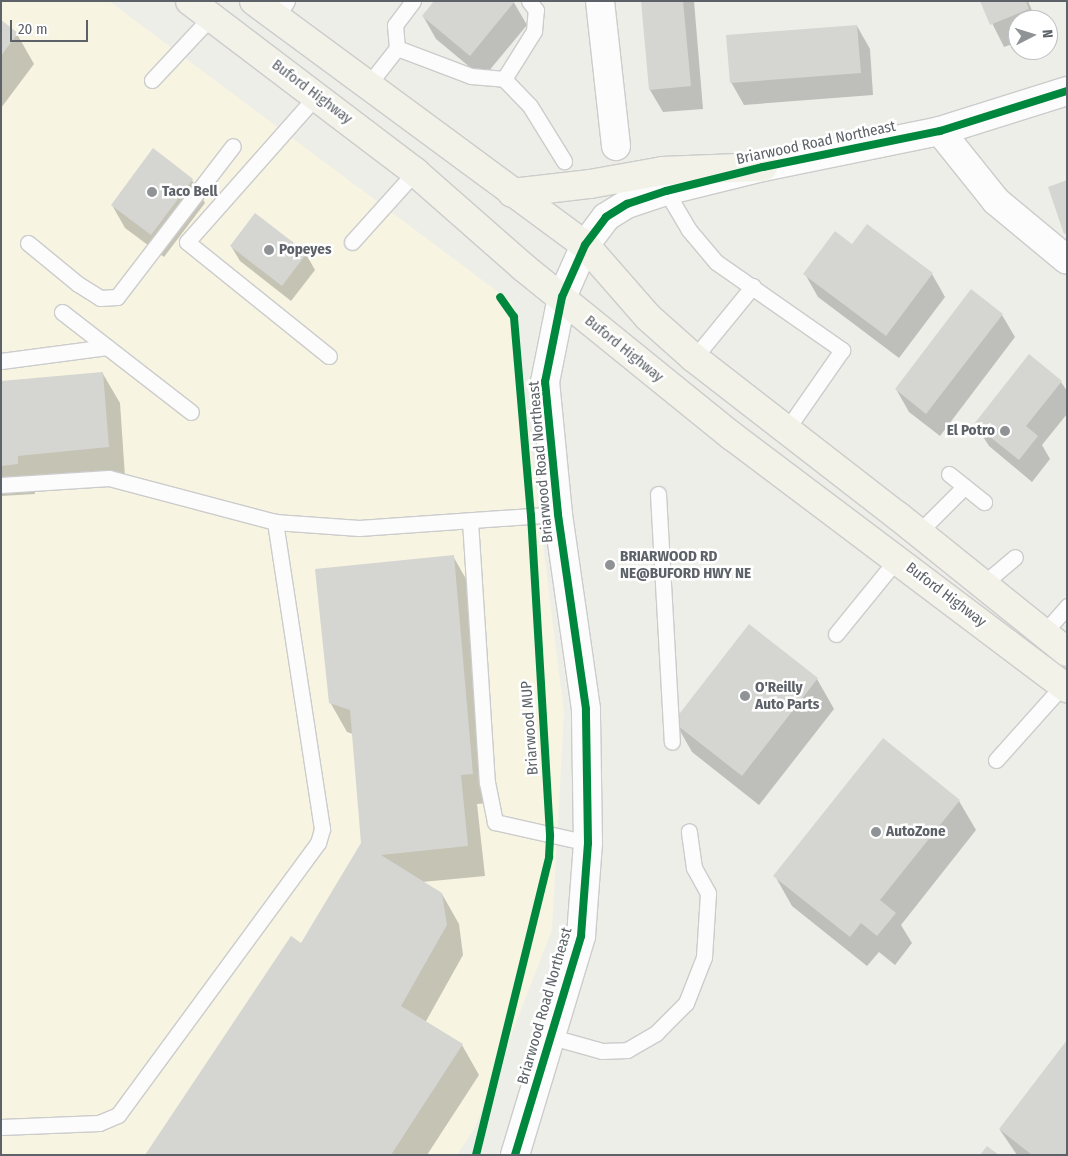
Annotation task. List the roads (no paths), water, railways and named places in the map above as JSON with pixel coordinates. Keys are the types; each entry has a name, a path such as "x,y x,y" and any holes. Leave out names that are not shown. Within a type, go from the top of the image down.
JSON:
{"main road":[{"name":"Buford Highway","path":"254,1 282,10 368,85 585,245 648,317 694,358 919,532 1067,652"},
{"name":"Buford Highway","path":"200,9 317,95 415,172 562,297 732,436 1065,686"},
{"path":"512,193 590,184 662,171 762,167"}],"street":[{"path":"600,1 616,146"},
{"name":"Briarwood Road Northeast","path":"515,1155 581,936 588,843 586,709 558,514 545,382 562,297 585,245 606,217 627,204 666,191 762,167 940,131 1067,91"},
{"path":"940,131 996,201 1067,260"}],"lane":[{"path":"368,85 397,48 396,25 413,1"},
{"path":"504,79 534,31 536,10 529,1"},
{"path":"152,80 200,9"},
{"path":"397,48 471,76 504,79 530,106 564,161"},
{"path":"317,95 187,242 329,356"},
{"path":"28,243 78,284 100,298 117,297 233,146"},
{"path":"352,242 415,172"},
{"path":"666,191 689,230 716,262 753,286 842,350 787,429"},
{"path":"694,358 753,286"},
{"path":"62,312 191,412"},
{"path":"1,361 107,347"},
{"path":"949,474 984,502"},
{"path":"1,485 109,478 275,522 360,528 558,514"},
{"path":"919,532 964,486"},
{"path":"658,494 672,742"},
{"path":"470,521 487,782 495,822 588,843"},
{"path":"1,1127 99,1123 118,1115 318,843 322,829 275,522"},
{"path":"982,584 1015,557"},
{"path":"836,634 897,559"},
{"path":"1043,634 1067,606"},
{"path":"996,760 1065,686"},
{"path":"552,1037 602,1051 627,1050 656,1033 686,1004 704,957 708,893 694,868 689,831"}],"place":[{"name":"Taco Bell","path":"152,192"},
{"name":"Popeyes","path":"269,250"},
{"name":"El Potro","path":"1005,431"},
{"name":"BRIARWOOD RD NE@BUFORD HWY NE","path":"610,565"},
{"name":"O'Reilly Auto Parts","path":"745,696"},
{"name":"AutoZone","path":"876,832"}]}
